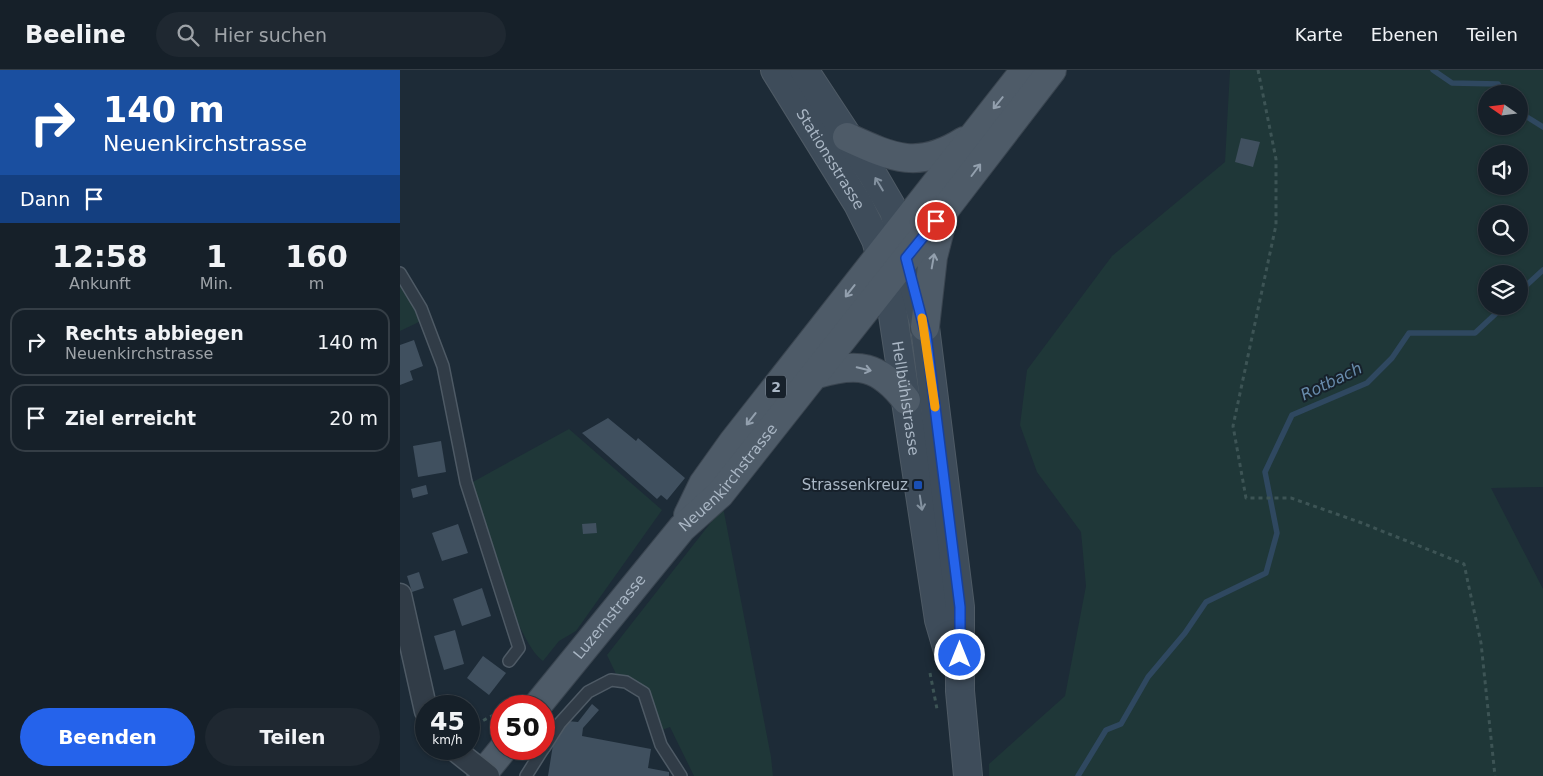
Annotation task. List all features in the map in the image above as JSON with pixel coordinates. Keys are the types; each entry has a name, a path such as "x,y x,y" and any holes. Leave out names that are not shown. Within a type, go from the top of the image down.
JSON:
{"main road":[{"name":"Stationsstrasse","path":"775,70 858,204 893,255"},
{"name":"Stationsstrasse","path":"804,70 882,189 894,211 900,228"},
{"path":"900,228 1025,70"},
{"name":"Neuenkirchstrasse","path":"682,528 703,484 728,449 893,255 946,208 1052,70"},
{"path":"847,137 884,155 913,160 936,155 972,136"},
{"path":"925,327 933,257 946,208"},
{"name":"Hellbühlstrasse","path":"900,228 893,255 925,327 960,607 960,691 968,776"},
{"name":"Neuenkirchstrasse","path":"682,528 720,494 817,374 888,282 893,255"},
{"name":"Hellbühlstrasse","path":"888,282 939,620 960,691"},
{"path":"817,374 842,367 865,368 883,375 893,383 906,400"},
{"name":"Luzernstrasse","path":"546,695 682,528"},
{"path":"481,776 494,760"}],"street":[{"path":"400,595 422,695"},
{"path":"468,760 488,776"}],"lane":[{"path":"400,273 421,308 443,366 466,482 519,648 509,661"},
{"path":"555,730 588,692 611,680 626,682 644,693 661,745 681,776"},
{"path":"526,776 536,760"}],"path":[{"path":"1258,70 1276,158 1276,225 1233,426 1246,498 1291,498 1464,564 1481,644 1495,776"}],"green space":[{"path":"1230,70 1543,70 1543,487 1491,488 1543,589 1543,776 989,776 989,764 1065,696 1086,586 1081,532 1037,472 1020,425 1027,370 1112,256 1225,162"},
{"path":"400,279 423,320 400,331"},
{"path":"569,429 662,510 576,631 559,641 543,661 532,649 521,630 511,606 471,483"},
{"path":"723,507 771,757 773,776 694,776 670,727 662,730 656,710 648,694 642,687 627,677 616,674 607,655"}],"building":[{"path":"1241,138 1260,142 1253,167 1235,162"},
{"path":"414,340 423,366 410,371 413,380 400,385 400,345"},
{"path":"608,418 636,441 638,438 685,478 667,500 661,495 657,499 582,433"},
{"path":"441,441 446,472 418,477 413,446"},
{"path":"426,485 428,494 413,498 411,489"},
{"path":"596,523 597,533 583,534 582,524"},
{"path":"458,524 468,553 442,561 432,533"},
{"path":"419,572 424,588 412,592 407,576"},
{"path":"482,588 491,616 462,626 453,599"},
{"path":"455,630 464,664 444,670 434,636"},
{"path":"483,656 506,673 489,695 467,678"},
{"path":"592,704 599,710 583,728 582,736 651,749 648,768 669,772 669,776 548,776 551,760 555,760 555,732 567,721 578,722"}],"waterway":[{"name":"Rotbach","path":"1433,70 1452,83 1499,85"},
{"name":"Rotbach","path":"1528,118 1543,127"},
{"name":"Rotbach","path":"1528,284 1543,270"},
{"name":"Rotbach","path":"1078,776 1106,730 1121,724 1148,677 1185,633 1206,602 1266,573 1277,533 1265,472 1292,415 1367,383 1392,358 1409,333 1475,333 1494,315"}],"slow traffic":[{"path":"922,318 925,327 935,407"}],"place":[{"name":"Strassenkreuz","path":"918,485"}],"route":[{"path":"936,221 906,258 925,327 960,607 960,655"}]}
